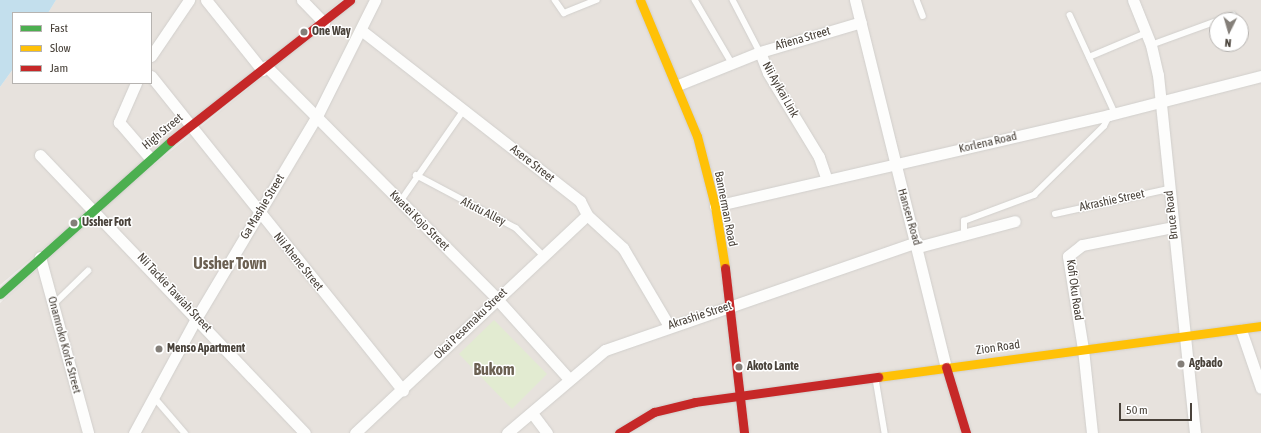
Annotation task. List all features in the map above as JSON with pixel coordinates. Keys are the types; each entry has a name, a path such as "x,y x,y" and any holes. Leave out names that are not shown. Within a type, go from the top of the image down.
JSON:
{"street":[{"path":"152,55 189,0"},
{"name":"Kwatei Kojo Street","path":"206,0 264,68 316,116 497,299 568,379"},
{"path":"302,0 324,24"},
{"name":"High Street","path":"0,294 93,207 190,124 324,24 350,0"},
{"name":"Ga Mashie Street","path":"134,433 197,317 316,116 375,0"},
{"name":"Bannerman Road","path":"640,0 678,85 697,136 715,206 731,306 739,396 744,433"},
{"name":"Hansen Road","path":"855,0 894,164 918,244 946,367 966,433"},
{"name":"Bruce Road","path":"1133,0 1151,45 1162,103 1169,189 1186,337 1195,433"},
{"name":"Afiena Street","path":"678,85 760,52 861,22"},
{"name":"Asere Street","path":"361,30 580,201 587,215 623,248 669,326"},
{"name":"Nii Ayikai Link","path":"760,52 768,74 819,157 827,180"},
{"name":"Korlena Road","path":"715,206 1162,103 1261,76"},
{"name":"Nii Ahene Street","path":"152,77 190,124 258,214 403,390"},
{"path":"136,84 119,122 150,158"},
{"name":"Nii Tackie Tawiah Street","path":"40,155 93,207 305,433"},
{"name":"Okai Pesemaku Street","path":"355,433 403,390 587,215"},
{"name":"Akrashie Street","path":"507,433 532,413 568,379 605,350 669,326 918,244 964,235 1015,221"},
{"name":"Kofi Oku Road","path":"1092,433 1083,349 1069,254 1082,245 1173,227"},
{"name":"Onamroko Korle Street","path":"40,257 88,433"},
{"name":"Zion Road","path":"619,433 654,412 739,396 946,367 1240,330 1261,326"},
{"path":"1240,330 1261,388"},
{"path":"532,413 547,433"}],"lane":[{"path":"555,0 564,13 596,0"},
{"path":"695,0 732,63"},
{"name":"Nii Ayikai Link","path":"733,0 760,52"},
{"path":"917,0 923,16"},
{"path":"964,235 964,221 1002,210 1034,195 1104,126 1112,114 1090,57 1070,15"},
{"path":"1151,45 1209,24"},
{"path":"1090,57 1146,33"},
{"path":"400,202 416,175 464,110"},
{"name":"Afutu Alley","path":"416,175 516,228 545,256"},
{"name":"Akrashie Street","path":"1055,214 1169,189"},
{"path":"53,305 88,271"},
{"path":"876,377 885,433"},
{"path":"154,397 185,433"}],"shaded area":[{"path":"56,0 342,0 0,285 0,87 12,70 12,84 152,84 152,12 49,12"},
{"path":"357,0 1261,0 1261,433 0,433 0,303 124,189"}],"green space":[{"path":"494,320 547,374 512,409 459,354"}],"water":[{"path":"0,0 56,0 49,12 12,12 12,70 0,87"}],"traffic: fast":[{"path":"0,294 171,141"}],"traffic: slow":[{"path":"640,0 697,136 715,206 725,268"},
{"path":"878,377 1261,326"}],"traffic: jam":[{"path":"171,141 350,0"},
{"path":"725,268 744,433"},
{"path":"946,367 966,433"},
{"path":"619,433 654,412 695,402 878,377"}],"place":[{"name":"One Way","path":"304,32"},
{"name":"Ussher Fort","path":"74,223"},
{"name":"Menso Apartment","path":"159,349"},
{"name":"Agbado","path":"1181,364"},
{"name":"Akoto Lante","path":"739,367"}],"district":[{"name":"Ussher Town","path":"230,263"},
{"name":"Bukom","path":"494,369"}]}
